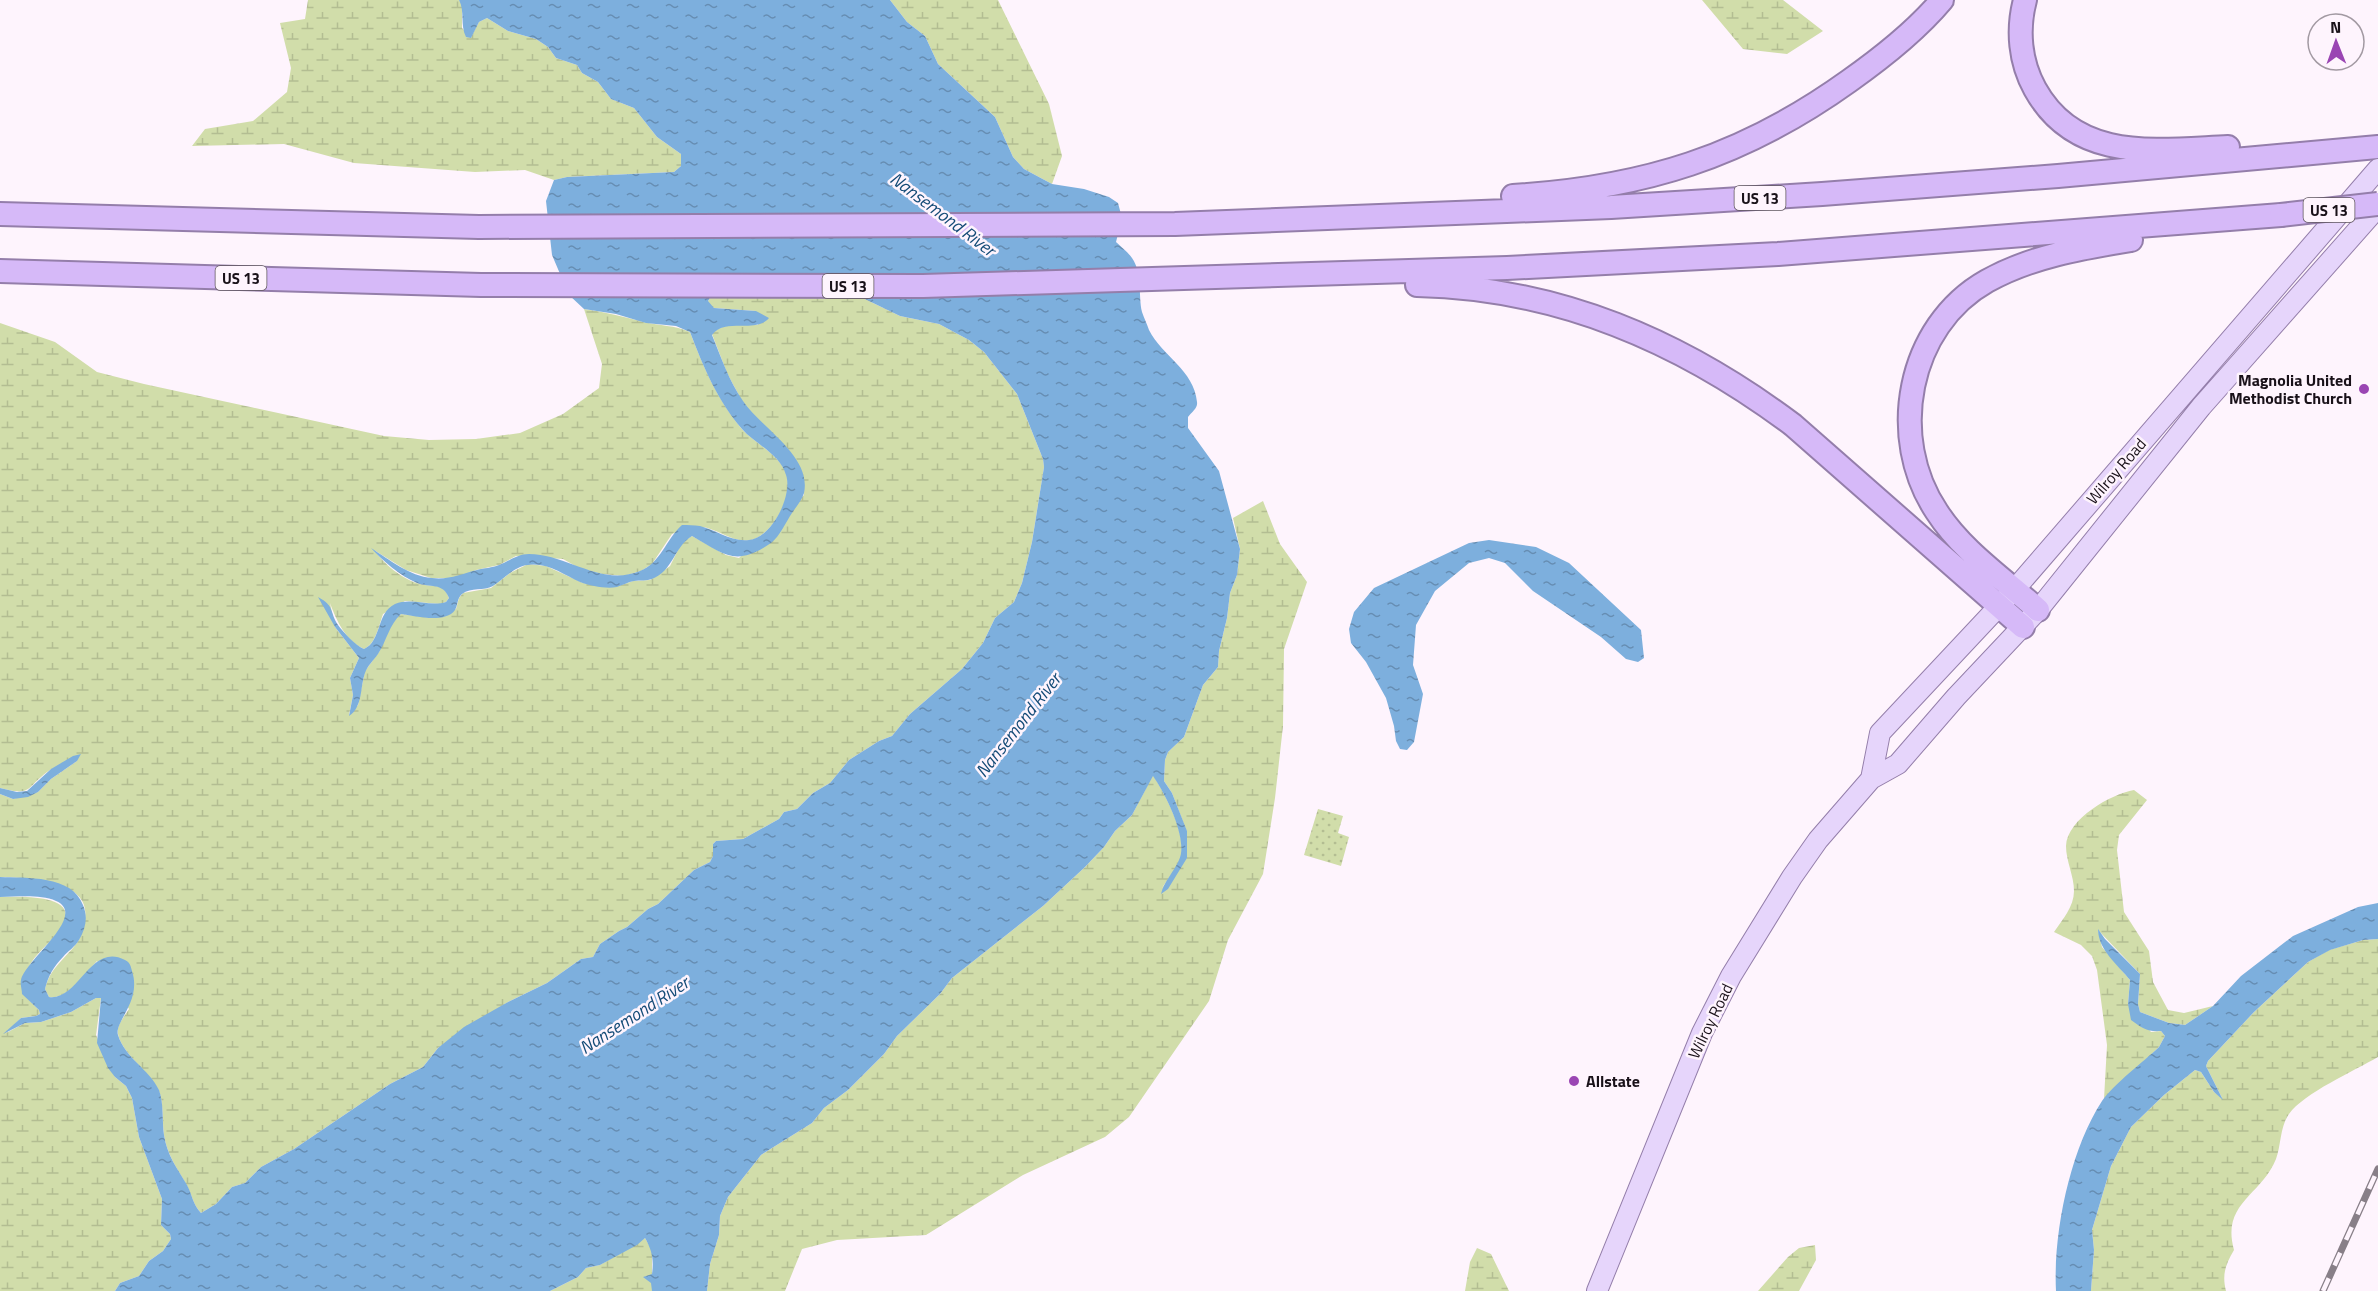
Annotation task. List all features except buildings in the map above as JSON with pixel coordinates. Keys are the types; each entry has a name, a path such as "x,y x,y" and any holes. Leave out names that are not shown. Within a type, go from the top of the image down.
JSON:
{"highway":[{"path":"1175,224 1377,205 1558,193 1603,187 1657,174 1698,162 1739,146 1779,126 1828,96 1893,47 1942,0"},
{"path":"2025,0 2020,37 2030,80 2042,101 2055,116 2070,129 2090,140 2123,148 2169,150 2292,146 2344,150"},
{"name":"US 13","path":"0,214 479,227 1175,224 1553,210 1775,197 2058,176 2378,147"},
{"name":"US 13","path":"0,271 481,285 923,286 1214,279 1507,268 1778,254 2378,206"},
{"path":"2038,610 1952,531 1925,492 1916,470 1909,422 1911,394 1916,372 1935,331 1950,311 1985,282 2037,259 2069,251 2281,215"},
{"path":"1214,279 1483,289 1521,295 1580,311 1627,329 1714,370 1793,425 2023,627"}],"main road":[{"name":"Wilroy Road","path":"1871,779 1880,733 2015,589 2378,169"},
{"name":"Wilroy Road","path":"1597,1291 1702,1033 1731,976 1792,877 1818,840 1871,779 1898,764 1956,697 2023,627 2202,407 2378,206"}],"green space":[{"path":"308,0 459,0 462,5 462,28 471,37 479,22 487,18 508,31 536,39 548,47 556,58 577,65 582,73 598,82 611,99 634,108 657,137 681,154 681,166 674,172 567,177 554,180 525,170 475,172 354,163 284,144 192,146 205,129 253,121 287,92 291,68 280,23 305,19"},
{"path":"890,0 998,0 1049,104 1062,156 1052,184 1024,169 1013,157 995,117 938,64 925,36 907,22"},
{"path":"1702,0 1783,0 1823,31 1787,54 1743,49"},
{"path":"842,288 900,316 939,324 969,340 984,352 1017,394 1043,459 1044,467 1032,542 1022,583 1014,602 995,618 983,643 962,669 910,714 892,736 879,741 849,760 830,783 813,793 797,809 784,812 779,819 743,839 716,841 713,844 713,856 710,862 694,870 658,904 600,944 593,957 581,959 547,983 508,1002 438,1048 423,1067 390,1084 294,1149 261,1167 245,1183 232,1187 216,1204 201,1213 167,1149 158,1089 120,1041 118,1027 129,1009 97,961 76,985 63,994 49,997 45,989 54,970 80,937 85,908 80,897 57,884 0,877 0,794 13,799 38,792 51,779 77,761 53,768 24,791 0,788 0,323 55,342 97,372 384,436 429,440 476,439 520,433 563,414 599,388 602,364 584,309 690,332 711,382 732,417 746,433 772,454 786,473 788,482 785,502 767,530 759,537 744,541 705,527 682,530 672,534 652,564 641,571 624,576 602,574 579,568 563,559 516,556 499,565 476,570 457,578 431,578 406,570 374,550 400,575 420,584 440,587 446,591 449,598 440,604 405,601 383,614 374,639 364,649 347,635 330,603 335,627 359,658 350,678 353,695 349,715 358,705 365,671 379,652 393,621 401,614 432,618 456,609 463,593 491,588 510,573 528,564 546,566 583,583 615,587 633,581 650,580 670,566 682,542 692,536 726,555 739,558 804,495 788,449 753,416 742,401 727,373 712,334 727,326 758,325 756,311 714,308 709,305 708,301 712,294"},
{"path":"1263,501 1280,544 1307,582 1284,649 1283,726 1263,874 1228,940 1209,1001 1129,1117 1105,1137 1023,1175 926,1235 837,1240 802,1249 785,1291 707,1291 710,1264 719,1235 720,1216 728,1197 761,1155 812,1123 824,1108 848,1090 884,1054 897,1036 940,994 952,978 1043,906 1085,867 1115,831 1132,815 1153,775 1164,793 1179,828 1182,851 1180,860 1162,888 1186,858 1187,832 1172,793 1164,781 1165,760 1168,752 1184,737 1203,685 1218,667 1219,651 1230,593 1237,575 1240,549 1233,518"},
{"path":"2134,790 2147,800 2119,835 2117,850 2124,912 2149,951 2153,982 2168,1010 2184,1013 2213,1006 2185,1025 2169,1023 2140,1012 2138,1004 2140,974 2098,930 2102,947 2130,980 2128,1004 2151,1032 2161,1031 2165,1036 2159,1047 2104,1099 2107,1045 2097,970 2092,956 2081,945 2054,932 2067,913 2073,897 2074,885 2066,852 2068,836 2082,817 2092,809 2125,792"},
{"path":"1318,809 1343,816 1338,833 1349,837 1341,866 1304,855"},
{"path":"0,897 46,899 64,908 66,917 54,937 34,958 26,974 23,994 39,1010 40,1014 21,1018 6,1033 25,1023 41,1022 71,1012 96,998 101,998 96,1035 115,1077 126,1086 132,1098 139,1137 162,1199 161,1225 170,1234 171,1239 163,1251 149,1261 139,1276 120,1283 115,1291 0,1291"},
{"path":"2378,939 2378,1057 2317,1090 2289,1114 2284,1124 2276,1159 2269,1172 2244,1201 2233,1221 2231,1234 2234,1250 2225,1270 2226,1291 2091,1291 2094,1250 2092,1230 2111,1166 2131,1127 2164,1095 2195,1070 2201,1072 2214,1092 2222,1098 2206,1066 2208,1061 2254,1012 2308,962 2329,950 2363,940"},
{"path":"645,1238 652,1250 652,1291 550,1291 578,1277 586,1268 600,1265"},
{"path":"1815,1245 1816,1260 1799,1291 1758,1291 1799,1248"},
{"path":"1477,1248 1491,1254 1509,1291 1465,1291 1470,1262"}],"water":[{"name":"Nansemond River","path":"459,0 890,0 907,22 925,36 938,64 995,117 1013,157 1024,169 1052,184 1084,189 1109,197 1118,203 1122,218 1116,242 1129,254 1138,271 1142,312 1149,330 1184,372 1195,391 1197,404 1188,417 1188,428 1219,471 1240,549 1237,575 1230,593 1219,651 1218,667 1203,685 1184,737 1168,752 1165,760 1164,781 1172,793 1187,831 1187,858 1168,889 1161,894 1179,860 1181,841 1164,793 1153,776 1132,815 1115,831 1085,867 1043,906 952,978 940,994 897,1036 884,1054 848,1090 824,1108 812,1123 761,1155 728,1197 720,1216 719,1235 710,1264 707,1291 652,1291 651,1283 643,1277 652,1274 653,1269 652,1255 645,1238 637,1245 600,1265 586,1268 578,1277 550,1291 115,1291 120,1283 139,1276 149,1261 163,1251 171,1239 170,1234 161,1225 162,1199 139,1137 132,1098 126,1086 108,1068 97,1043 101,998 96,998 71,1012 41,1022 25,1023 3,1034 21,1018 40,1014 39,1010 22,994 21,980 32,962 52,939 65,917 64,908 50,899 28,896 0,897 0,877 35,878 59,883 77,895 85,909 86,923 83,931 50,976 45,989 49,997 59,996 69,990 93,965 103,959 113,957 129,963 134,982 133,992 118,1035 131,1057 159,1090 167,1149 201,1213 216,1204 232,1187 245,1183 261,1167 294,1149 390,1084 423,1067 438,1048 464,1027 547,983 581,959 593,957 600,944 658,904 694,870 710,862 713,856 713,844 716,841 743,839 779,819 784,812 797,809 813,793 830,783 849,760 879,741 892,736 910,714 962,669 983,643 995,618 1014,602 1022,583 1032,542 1044,467 1043,459 1017,394 984,352 969,340 939,324 900,316 842,288 712,294 708,301 714,308 756,311 769,318 756,325 725,327 712,335 729,377 743,401 783,443 800,467 804,480 804,493 777,537 771,543 749,555 731,556 692,536 681,546 669,565 659,575 650,580 632,581 613,588 580,582 542,565 523,566 493,586 469,590 462,594 455,610 444,617 430,618 401,614 366,670 359,702 349,716 353,695 350,678 359,658 335,627 318,597 329,606 343,632 364,649 374,640 385,614 395,604 407,601 440,603 446,602 449,598 439,588 417,583 404,576 371,548 408,571 432,578 449,577 494,567 525,554 543,555 598,573 626,575 640,571 653,562 682,525 700,526 730,538 742,540 757,537 773,524 786,493 787,483 783,468 773,455 747,434 733,418 718,395 690,332 676,326 646,323 616,314 584,309 569,295 552,255 546,201 554,180 567,177 674,172 681,166 681,154 657,137 634,108 611,99 598,82 582,73 577,65 556,58 548,47 536,39 508,31 487,18 479,22 471,38 466,37"},
{"path":"1489,540 1536,547 1569,563 1641,630 1644,658 1638,662 1626,659 1601,637 1533,591 1505,563 1489,558 1469,563 1435,591 1416,625 1413,665 1423,694 1414,742 1407,750 1400,749 1386,698 1366,662 1351,643 1349,629 1354,612 1374,588 1469,543"},
{"path":"81,754 77,761 51,779 38,792 28,797 13,799 0,794 0,788 17,792 27,791 51,769"},
{"path":"2378,903 2378,939 2363,940 2330,950 2308,962 2254,1012 2208,1061 2206,1066 2223,1100 2214,1092 2201,1072 2195,1070 2164,1095 2131,1127 2111,1166 2092,1230 2094,1250 2091,1291 2056,1291 2057,1244 2061,1218 2081,1143 2107,1094 2159,1047 2165,1036 2161,1031 2145,1029 2131,1020 2128,1004 2130,980 2101,944 2098,929 2140,974 2138,1004 2140,1012 2169,1023 2185,1025 2213,1006 2241,976 2293,936 2358,907"}],"railway":[{"path":"2323,1291 2378,1169"}],"place":[{"name":"Magnolia United Methodist Church","path":"2364,389"},
{"name":"Allstate","path":"1574,1081"}]}
